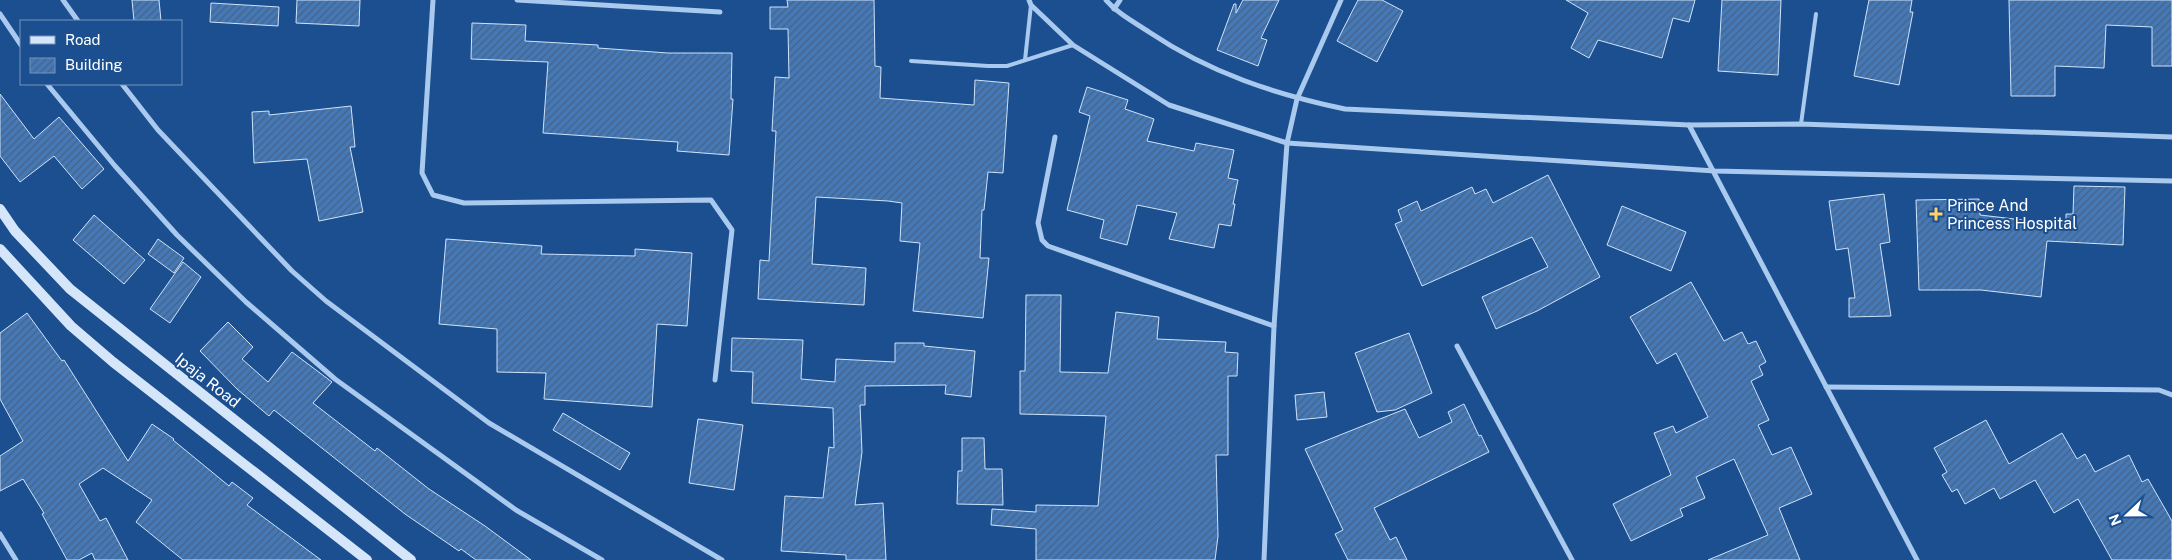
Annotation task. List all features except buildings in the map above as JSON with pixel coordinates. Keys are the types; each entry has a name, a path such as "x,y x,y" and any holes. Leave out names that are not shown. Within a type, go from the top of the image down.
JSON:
{"main road":[{"name":"Ipaja Road","path":"0,209 15,231 70,289 411,560"},
{"path":"0,249 71,326 113,362 367,560"}],"street":[{"path":"63,0 77,20"},
{"path":"433,0 422,173 433,194 464,203 711,200 732,230 715,380"},
{"path":"517,0 720,12"},
{"path":"1106,0 1114,10 1175,50 1240,80 1297,99 1345,109 1689,125 1801,124 2172,137"},
{"path":"1114,10 1120,0"},
{"path":"1264,560 1274,326 1288,143 1297,99 1341,0"},
{"path":"1030,2 1073,45 1169,105 1288,143 1715,171 2172,181"},
{"path":"0,14 20,44"},
{"path":"48,85 115,166 178,235 246,302 335,379 516,510 602,560"},
{"path":"123,85 158,130 183,157 292,271 326,301 488,423 722,560"},
{"path":"1689,125 1715,171 1826,387 1918,560"},
{"path":"1055,136 1038,223 1042,240 1048,246 1274,326"},
{"path":"1457,346 1572,560"},
{"path":"1826,387 2159,390 2172,396"},
{"path":"0,534 16,560"}],"lane":[{"path":"1025,60 1030,2"},
{"path":"1801,124 1816,14"},
{"path":"911,61 1007,66 1073,45"}],"place":[{"name":"Prince And Princess Hospital","path":"1936,214"}]}
